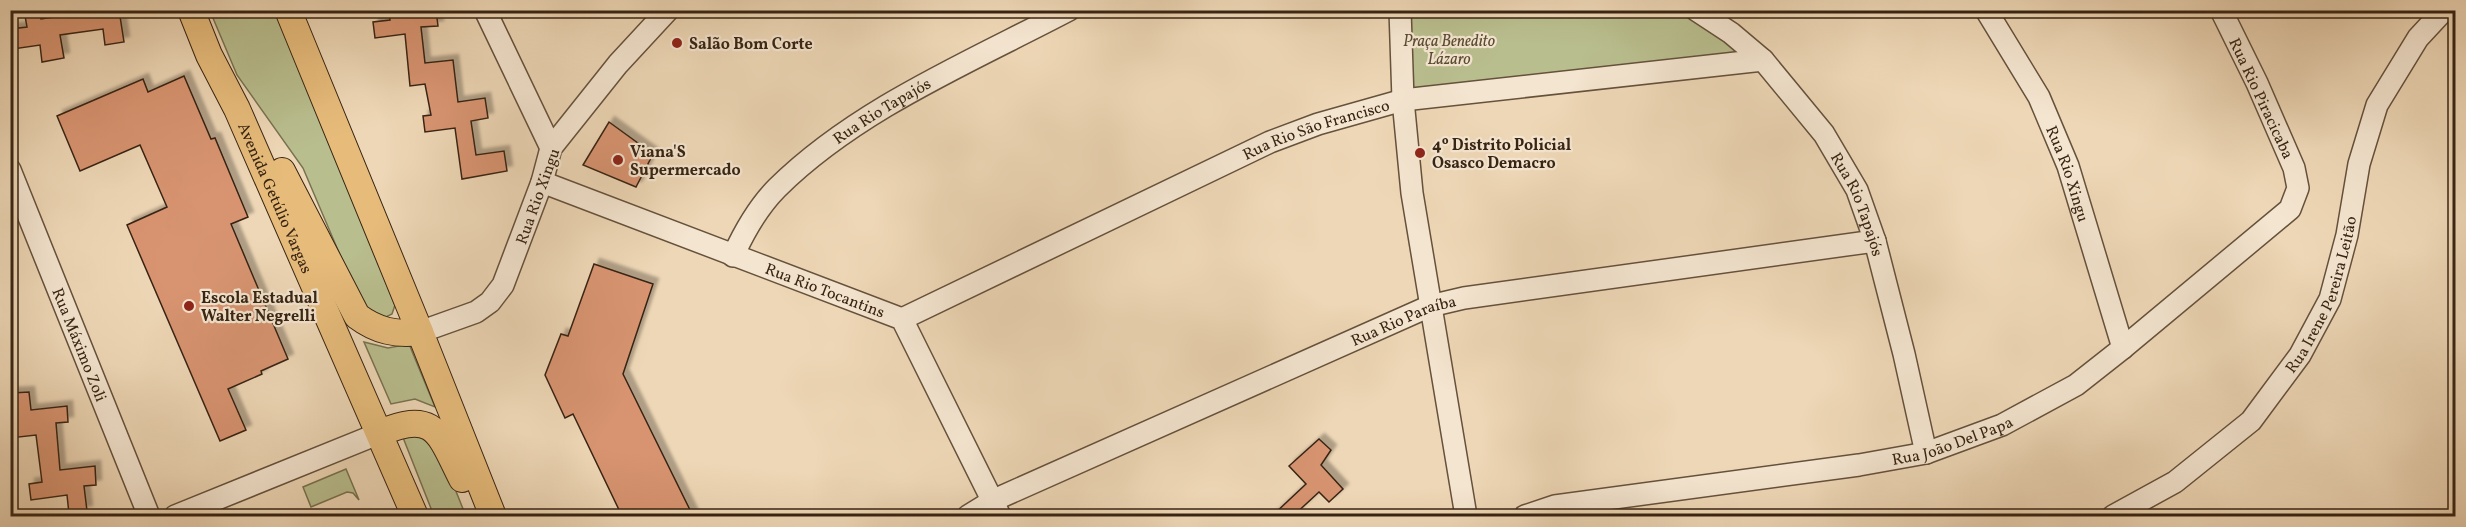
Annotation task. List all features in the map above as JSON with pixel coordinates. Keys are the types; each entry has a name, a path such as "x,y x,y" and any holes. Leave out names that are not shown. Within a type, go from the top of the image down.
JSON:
{"main road":[{"name":"Avenida Getúlio Vargas","path":"190,10 209,55 237,109 415,516"},
{"path":"288,10 493,516"},
{"path":"237,109 263,135 357,316 370,326 389,332 400,334 420,332"},
{"path":"380,433 396,426 415,422 433,427 443,441 477,509 486,516"}],"street":[{"path":"485,10 551,148"},
{"name":"Rua Rio Xingu","path":"420,332 476,312 490,302 504,285 542,182 551,148 618,64 668,10"},
{"name":"Rua Rio Tapajós","path":"732,256 747,226 776,189 837,137 922,87 1069,10"},
{"path":"1400,10 1403,100 1412,193 1466,516"},
{"name":"Rua Rio Tapajós","path":"1696,10 1731,33 1763,60 1824,134 1857,190 1875,241 1926,453"},
{"name":"Rua Rio Xingu","path":"1986,10 2038,97 2068,166 2123,348"},
{"name":"Rua Rio Piracicaba","path":"2221,10 2257,83 2294,168 2298,188"},
{"name":"Rua Irene Pereira Leitão","path":"2113,516 2175,482 2251,421 2300,355 2330,299 2347,235 2359,164 2378,105 2418,38 2444,10"},
{"name":"Rua Rio São Francisco","path":"902,319 1270,142 1328,121 1403,100 1763,60"},
{"name":"Rua Máximo Zoli","path":"10,171 149,516"},
{"name":"Rua Rio Tocantins","path":"542,182 902,319 997,508"},
{"name":"Rua João Del Papa","path":"1525,516 1555,506 1859,465 1926,453 2002,425 2076,385 2123,348 2290,209 2298,188"},
{"name":"Rua Rio Paraíba","path":"968,516 997,508 1430,306 1464,298 1875,241"},
{"path":"175,516 380,433"}],"green space":[{"path":"210,11 279,11 395,305 392,314 382,319 363,309 303,168 237,75"},
{"name":"Praça Benedito Lázaro","path":"1410,11 1680,11 1751,56 1411,92"},
{"path":"364,342 388,348 409,344 435,407 415,399 391,404"},
{"path":"402,435 421,436 436,450 466,516 434,516"},
{"path":"346,469 359,500 353,493 347,492 311,507 303,487"}],"building":[{"path":"24,10 39,10 41,19 90,12 89,10 119,10 124,42 105,45 103,29 60,35 64,58 42,62 40,45 13,49 10,29 27,27"},
{"path":"389,10 436,10 438,26 421,27 425,63 453,60 458,102 485,98 488,118 471,121 476,155 504,151 507,171 462,179 455,128 425,132 423,116 431,115 425,84 410,86 405,34 375,38 373,22 390,20"},
{"path":"184,76 211,139 215,138 248,217 231,224 288,359 228,389 246,430 220,441 127,225 167,207 140,145 80,171 57,116 143,79 148,92"},
{"name":"Viana'S Supermercado","path":"609,122 653,154 636,187 583,165"},
{"path":"594,264 653,284 623,374 693,516 622,516 573,414 565,418 545,375 561,334 568,336"},
{"path":"29,392 31,410 67,406 68,422 56,423 60,470 95,466 96,485 84,486 87,511 69,514 67,495 31,500 29,484 42,482 36,435 10,438 10,419 14,418 11,393"},
{"path":"1319,439 1331,450 1321,465 1343,489 1329,502 1319,492 1293,516 1272,516 1306,484 1289,466"}],"place":[{"name":"Salão Bom Corte","path":"677,43"},
{"name":"4º Distrito Policial Osasco Demacro","path":"1420,153"},
{"name":"Viana'S Supermercado","path":"618,160"},
{"name":"Escola Estadual Walter Negrelli","path":"189,306"}]}
